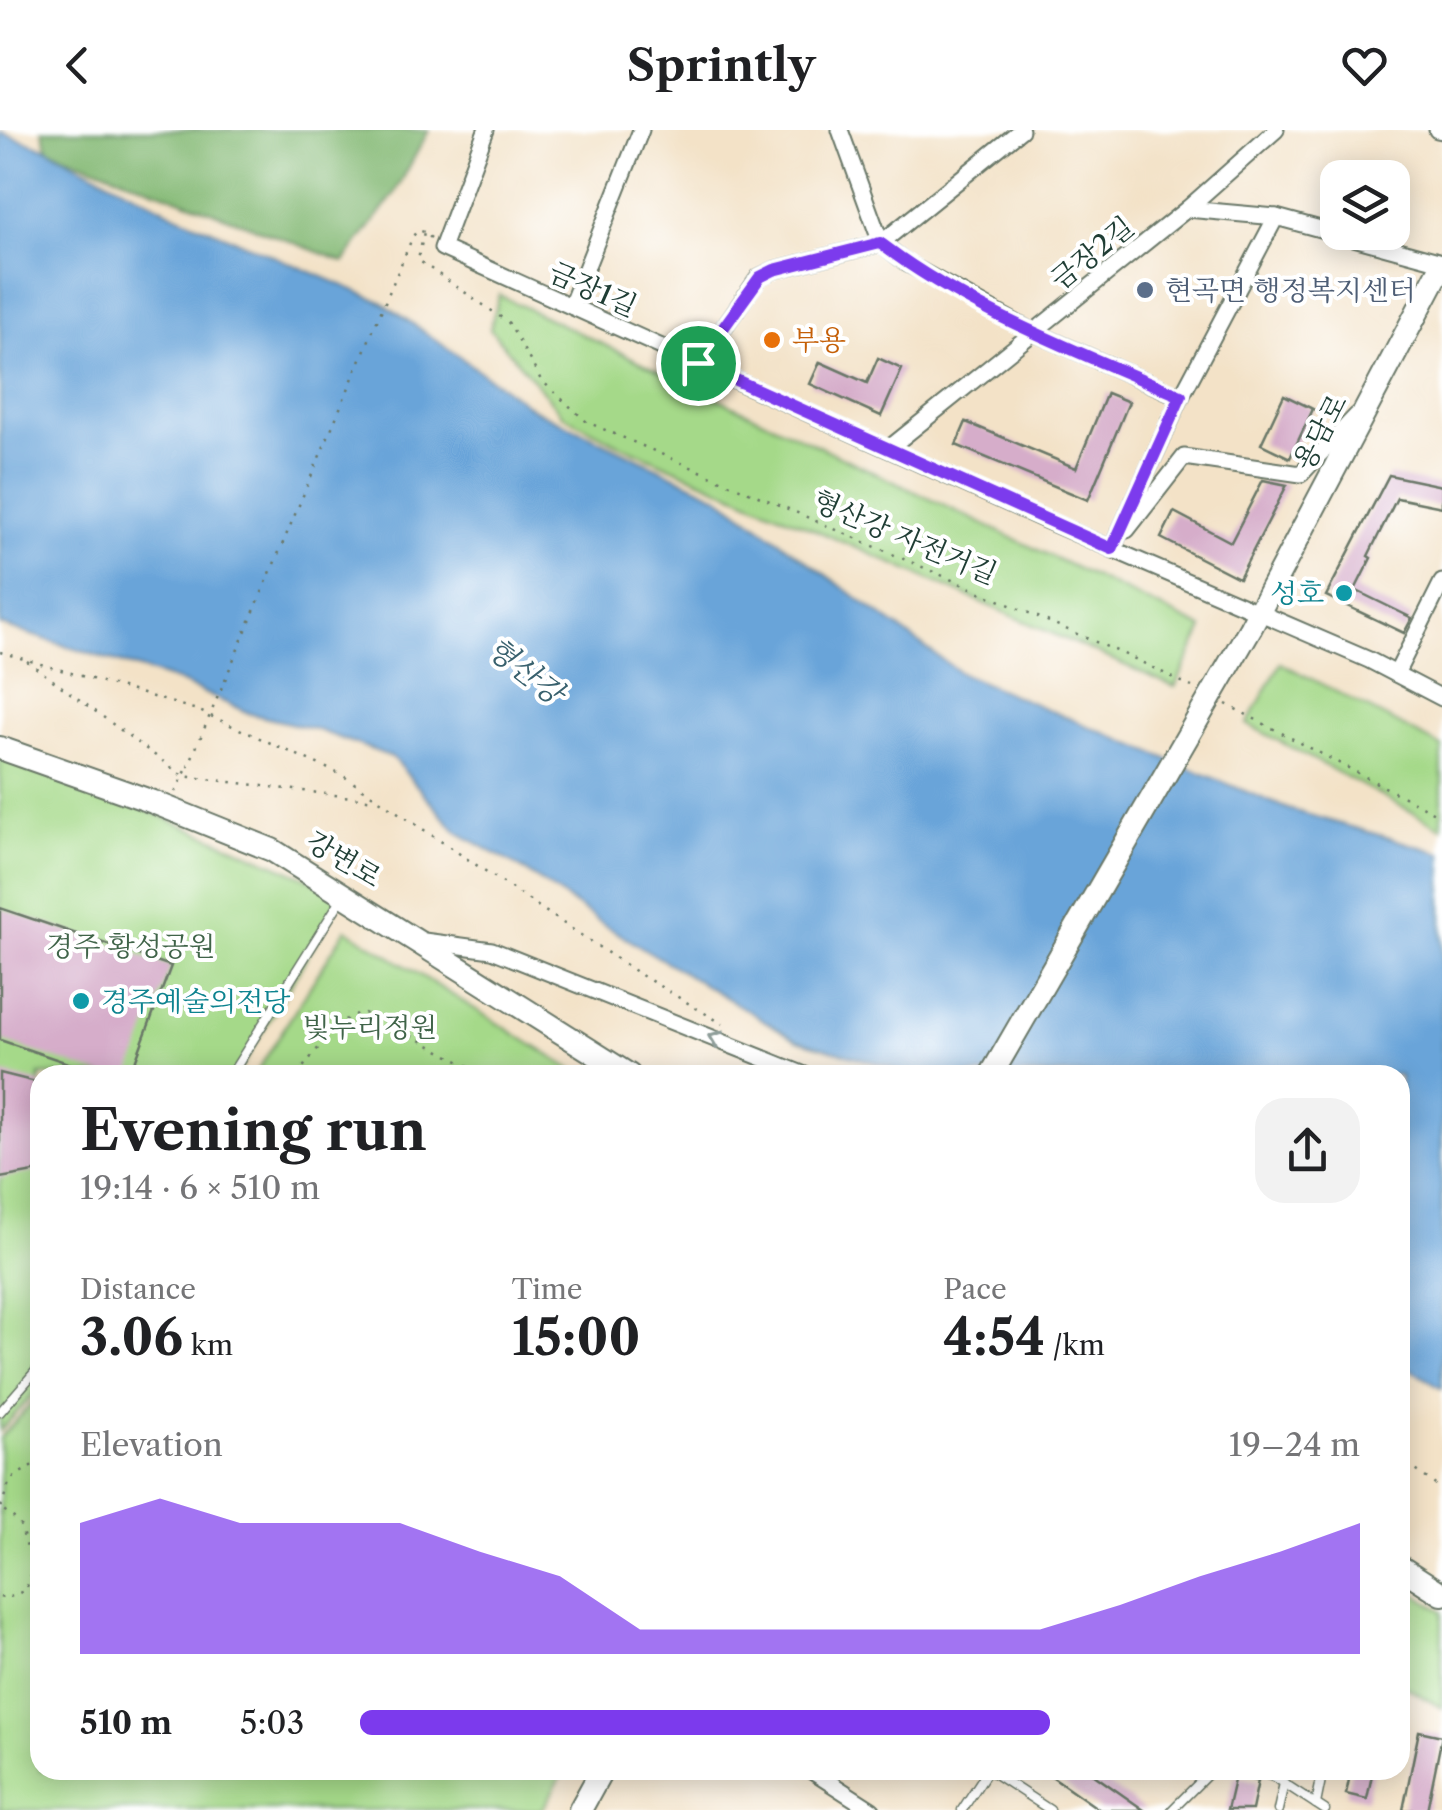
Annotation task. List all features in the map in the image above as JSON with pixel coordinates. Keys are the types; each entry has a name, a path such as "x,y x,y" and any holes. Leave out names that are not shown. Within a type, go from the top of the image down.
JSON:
{"main road":[{"name":"용담로","path":"997,1065 1254,620 1442,264"},
{"name":"강변로","path":"5,753 166,807 272,850 613,1065"},
{"path":"1410,1574 1442,1594"},
{"path":"580,1810 596,1780"}],"street":[{"name":"금장1길","path":"486,130 442,248 1112,549 1254,620 1396,674 1442,698"},
{"path":"570,306 641,130"},
{"path":"840,130 880,243 908,264 1033,332 1181,396"},
{"path":"698,363 760,277 880,243 1021,130"},
{"name":"금장2길","path":"888,448 1186,209 1276,130"},
{"path":"1186,209 1276,217 1442,264"},
{"path":"1112,549 1181,396 1276,217"},
{"path":"1112,549 1184,457 1301,474 1371,399"},
{"path":"1396,674 1442,582"},
{"path":"420,941 492,950 794,1065"},
{"path":"826,1780 872,1810"}],"lane":[{"path":"237,1065 344,894"},
{"path":"0,1412 30,1378"},
{"path":"962,1810 982,1780"},
{"path":"1004,1780 1050,1810"},
{"path":"1172,1810 1202,1780"},
{"path":"1277,1780 1325,1810"},
{"path":"1316,1804 1321,1780"},
{"path":"1278,1810 1284,1783"}],"path":[{"name":"형산강 자전거길","path":"183,776 418,230 424,232 418,260 508,322 541,380 587,422 1135,659 1200,691"},
{"path":"0,652 197,710 342,775 636,972 728,1028"},
{"path":"26,660 183,776 378,800"},
{"path":"1217,700 1442,817"},
{"path":"166,807 183,776"},
{"path":"306,1065 338,1024 361,1012 382,1019 466,1065"},
{"path":"1410,1466 1442,1490"},
{"path":"30,1467 10,1480 0,1508 19,1522 30,1557"},
{"path":"0,1597 5,1599 26,1590 30,1577"}],"green space":[{"path":"42,130 429,130 395,193 344,262 48,149"},
{"path":"499,295 1203,628 1175,687 614,442 563,415 490,329"},
{"path":"1281,663 1442,747 1442,828 1247,724"},
{"name":"경주 황성공원","path":"16,754 344,894 243,1065 30,1065 30,1398 0,1431 0,757"},
{"name":"빛누리정원","path":"346,929 565,1065 261,1065"},
{"path":"30,1406 30,1780 559,1780 542,1810 0,1810 0,1438"},
{"path":"1410,1590 1442,1611 1442,1708 1410,1689"}],"water":[{"name":"형산강","path":"0,132 48,149 181,217 382,302 533,409 718,496 960,673 1288,809 1442,853 1442,1389 1410,1368 1410,1065 883,1065 797,1040 457,832 392,757 315,729 251,714 177,681 0,625"}],"building":[{"path":"878,358 902,369 881,416 810,384 820,362 867,383"},
{"path":"1107,393 1129,402 1088,500 956,445 966,422 1076,468"},
{"path":"1284,395 1313,409 1290,458 1261,444"},
{"path":"1389,475 1442,486 1442,507 1397,498 1355,590 1412,618 1404,633 1326,596"},
{"path":"1263,480 1287,485 1239,578 1161,538 1174,512 1231,542"},
{"path":"0,908 171,966 134,1065 74,1065 0,1040"},
{"path":"0,1073 30,1080 30,1173 0,1178"},
{"path":"1419,1731 1442,1736 1427,1810 1403,1810"},
{"path":"1057,1780 1101,1780 1144,1810 1100,1810"},
{"path":"1234,1780 1258,1781 1252,1810 1227,1810"},
{"path":"1349,1780 1371,1780 1367,1799 1346,1794"}],"place":[{"name":"현곡면 행정복지센터","path":"1145,290"},
{"name":"부용","path":"772,340"},
{"name":"성호","path":"1344,593"},
{"name":"경주예술의전당","path":"81,1001"}],"route":[{"path":"880,243 908,264 1033,332 1181,396 1112,549 698,363 760,277 880,243"}]}
